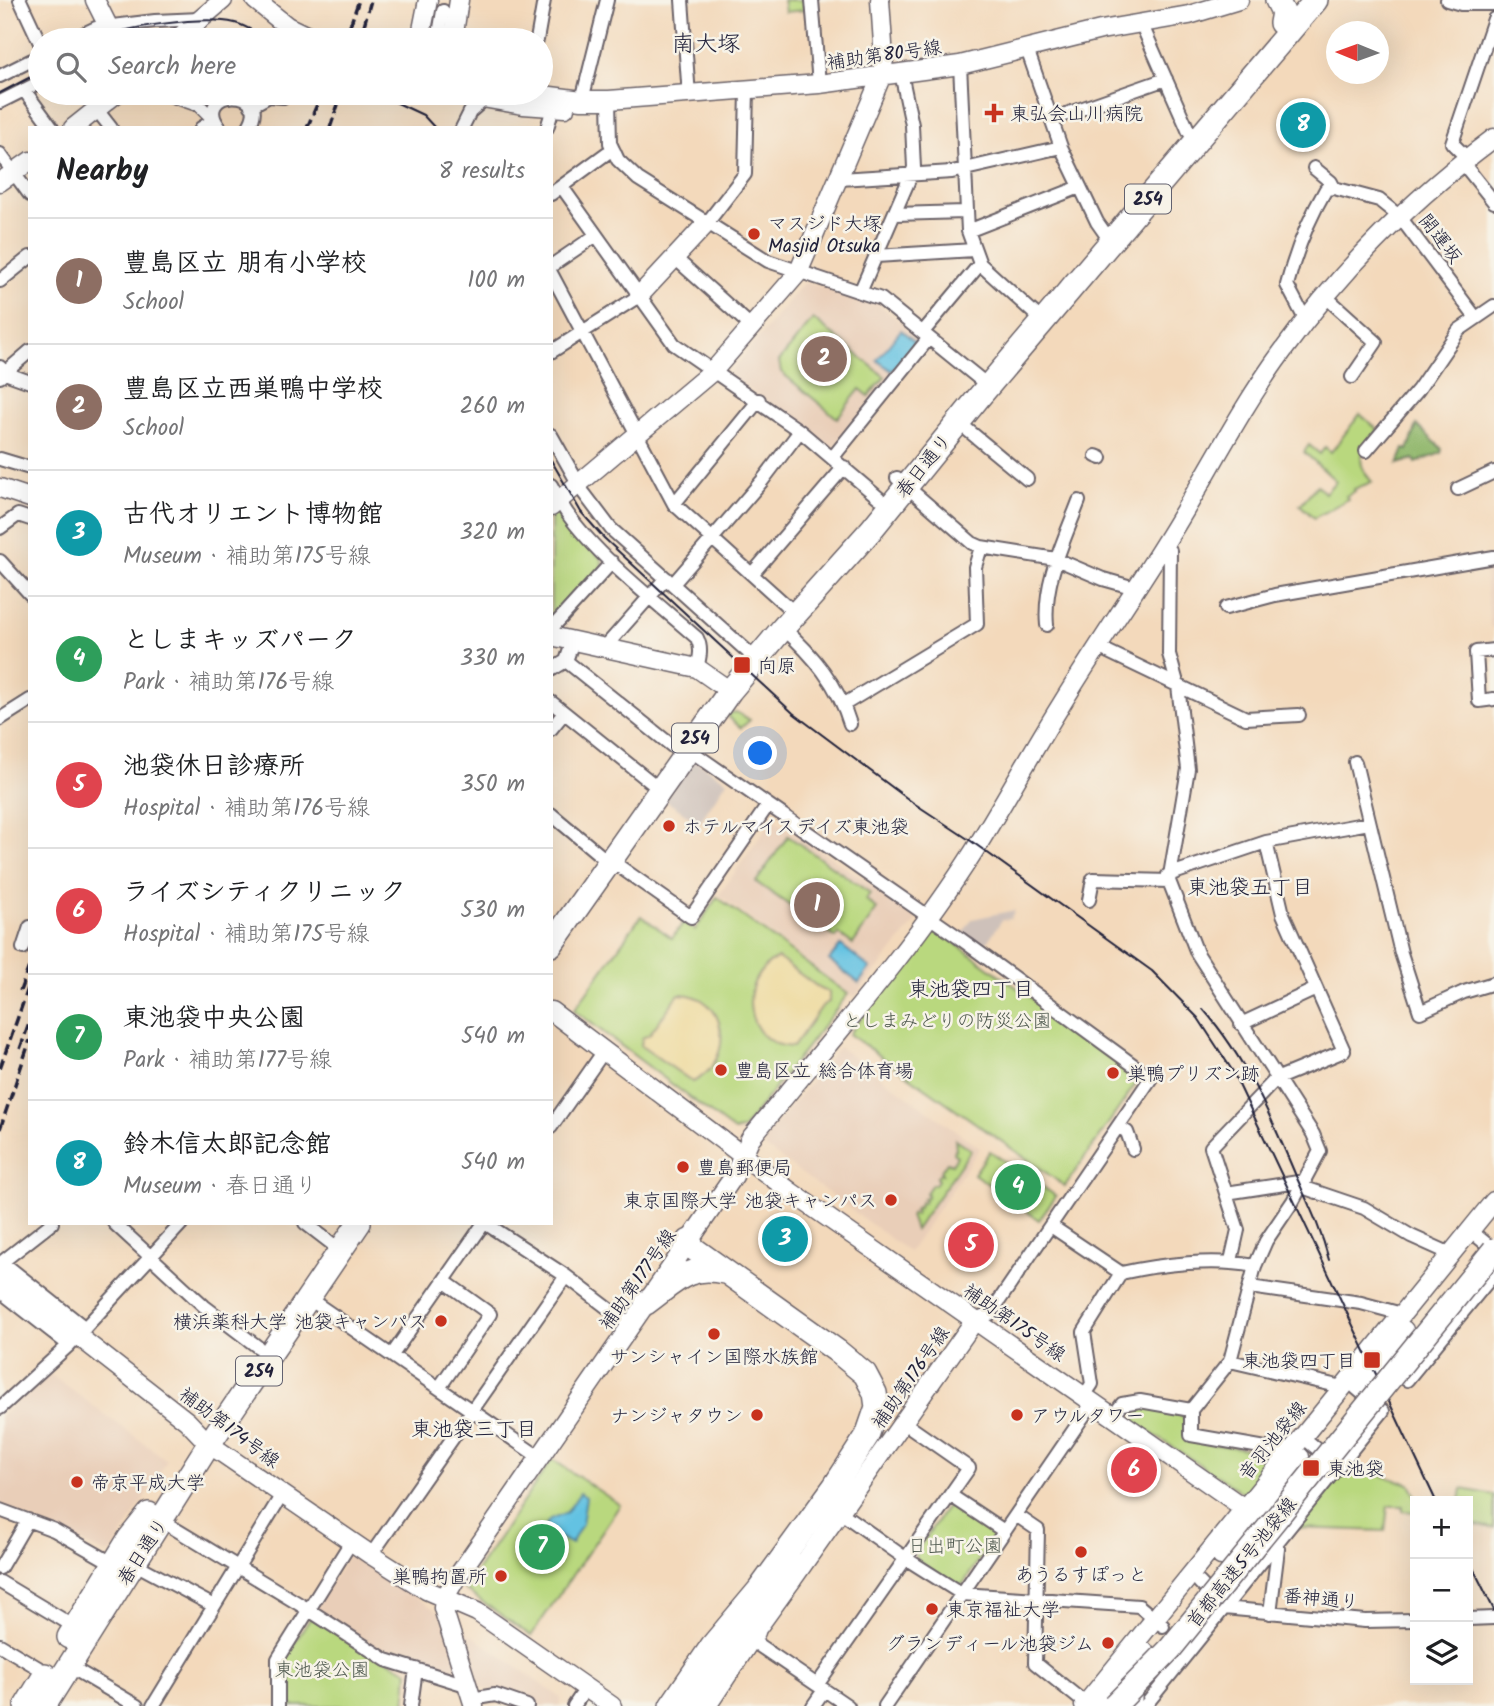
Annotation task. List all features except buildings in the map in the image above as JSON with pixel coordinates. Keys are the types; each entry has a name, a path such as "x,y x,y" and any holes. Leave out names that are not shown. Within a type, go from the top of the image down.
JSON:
{"highway":[{"path":"1277,0 1283,12 1281,23"},
{"name":"春日通り","path":"726,687 879,498 902,482 958,422 1189,132 1301,0"},
{"name":"春日通り","path":"553,921 605,858 748,652 871,530 902,482 1035,314 1107,238 1316,0"},
{"name":"春日通り","path":"553,941 652,783 682,749"},
{"name":"春日通り","path":"44,1706 61,1673 258,1348 343,1225"},
{"name":"春日通り","path":"204,1438 309,1298 358,1225"},
{"path":"684,1706 759,1590 867,1436 877,1407 876,1393 866,1369 694,1250 689,1241"},
{"path":"689,1241 697,1243 866,1369 878,1380 882,1399 875,1436 855,1478 691,1706"},
{"name":"首都高速5号池袋線","path":"1114,1706 1170,1648 1489,1246"},
{"path":"646,1303 687,1273 706,1269 727,1273"},
{"name":"首都高速5号池袋線","path":"1140,1702 1494,1272"},
{"path":"55,1706 61,1673 75,1627 114,1564 155,1517"},
{"path":"26,1706 61,1673 139,1566 155,1517"},
{"path":"706,1706 719,1678 789,1580 794,1565"},
{"path":"671,1706 712,1646 759,1590"},
{"name":"春日通り","path":"37,1706 61,1673"}],"street":[{"path":"20,0 33,28"},
{"path":"95,0 109,28"},
{"path":"190,28 223,0"},
{"path":"255,0 291,28"},
{"path":"428,28 438,12 459,0"},
{"path":"539,28 544,0"},
{"path":"533,105 571,108 582,100 607,0"},
{"path":"682,0 690,96"},
{"path":"812,0 819,84"},
{"path":"697,668 700,645 697,638 612,562 554,497 578,483 714,370 798,272 883,75 880,0"},
{"name":"補助第80号線","path":"553,96 609,100 690,96 819,84 960,65 1027,48 1189,15 1239,0"},
{"path":"1447,0 1461,4 1494,4"},
{"path":"438,12 447,28"},
{"path":"143,28 200,19"},
{"path":"1494,19 1452,142 1494,202"},
{"path":"1142,23 1189,132"},
{"path":"1027,48 1061,146 1107,238"},
{"path":"0,76 28,62"},
{"path":"960,65 968,231 980,264 1035,314"},
{"path":"861,290 914,168 912,125 901,73"},
{"path":"1052,119 1166,79"},
{"path":"0,102 28,88"},
{"path":"24,90 28,95"},
{"path":"553,351 639,296 707,223 745,174 747,91"},
{"path":"609,100 609,133 614,151 618,160 632,174 768,261 861,290 881,299 981,380"},
{"path":"35,105 51,126"},
{"path":"76,126 103,105"},
{"path":"199,105 217,124"},
{"path":"216,105 217,124"},
{"path":"249,126 253,114 250,105"},
{"path":"462,126 470,112 478,105"},
{"path":"548,126 553,108"},
{"path":"97,110 109,126"},
{"name":"補助第177号線","path":"444,1599 734,1176 750,1139 929,917 971,856 1098,647 1164,545 1262,380 1325,296 1400,217 1428,189 1494,138"},
{"path":"840,179 964,170 1061,146"},
{"path":"614,151 607,153 556,191 605,248 674,344 759,400 879,498"},
{"path":"0,153 7,178 28,194"},
{"path":"7,178 28,162"},
{"path":"1306,321 1287,285 1296,250 1307,223 1326,189 1334,188 1314,168"},
{"path":"968,231 1080,187"},
{"name":"開運坂","path":"1334,188 1379,200 1400,217 1476,317"},
{"path":"895,214 965,212"},
{"path":"553,265 595,236"},
{"path":"876,256 974,250"},
{"path":"675,258 752,327"},
{"path":"0,281 28,259"},
{"path":"832,457 980,264"},
{"path":"553,277 674,504 752,574 820,665 843,705 850,724"},
{"path":"1325,296 1376,342 1352,377"},
{"path":"1366,450 1418,390 1459,330 1494,306"},
{"path":"2,372 28,352"},
{"path":"2,372 28,382"},
{"path":"674,504 759,400"},
{"path":"958,422 1027,479"},
{"path":"605,647 650,597 712,539 762,481 800,431"},
{"path":"553,439 593,509 611,529 748,652"},
{"path":"0,459 28,467"},
{"path":"752,574 844,467"},
{"path":"1458,489 1494,472"},
{"path":"902,482 972,543 981,547 1056,559 1103,579 1135,588"},
{"path":"0,488 28,497"},
{"path":"1047,625 1045,604 1056,559 1079,501"},
{"path":"0,528 18,515 28,518"},
{"path":"1164,545 1170,550 1169,654 1178,686 1188,769 1168,878 1197,953 1313,1134 1320,1151 1303,1184 1266,1241 1255,1266 1230,1360 1191,1410 1191,1435 1289,1452"},
{"path":"843,705 977,624 975,567 981,547"},
{"path":"1226,608 1275,595 1494,557"},
{"path":"0,561 28,592"},
{"path":"553,627 612,562"},
{"path":"553,636 697,668 726,687"},
{"path":"553,669 566,661 573,640"},
{"path":"1098,647 1246,718 1299,715"},
{"path":"1494,650 1476,652 1479,701 1494,699"},
{"path":"566,661 682,749 929,917"},
{"path":"0,719 28,701"},
{"path":"553,704 652,783"},
{"path":"553,727 564,713"},
{"path":"1356,762 1368,823 1401,953 1420,1012 1464,992 1494,983"},
{"path":"553,816 605,858 691,917 768,805"},
{"path":"1089,900 1093,879 1168,878 1266,842 1368,823"},
{"path":"1231,1261 1238,1230 1212,1147 1276,1079 1344,1051 1283,914 1266,842"},
{"name":"補助第176号線","path":"706,1706 975,1320 990,1314 1151,1078 929,917"},
{"path":"23,948 28,933"},
{"path":"1241,1024 1316,989"},
{"name":"補助第175号線","path":"553,1013 743,1156 1113,1416 1248,1515"},
{"path":"553,1124 604,1051"},
{"path":"1119,1127 1127,1132 1133,1149"},
{"path":"1226,1193 1303,1184 1364,1208 1411,1236 1451,1254"},
{"name":"音羽池袋線","path":"1090,1705 1310,1443 1402,1314 1494,1202"},
{"name":"音羽池袋線","path":"1090,1705 1123,1678 1159,1623 1199,1582 1248,1515 1289,1452 1489,1246 1494,1218"},
{"path":"49,1225 2,1262 77,1336"},
{"path":"116,1225 204,1307 258,1348"},
{"path":"0,1408 77,1336 180,1225"},
{"path":"308,1225 331,1242"},
{"path":"392,1355 484,1225"},
{"path":"488,1225 566,1276 631,1325"},
{"path":"1051,1226 1121,1273 1231,1261 1255,1266"},
{"path":"1381,1358 1388,1370 1407,1380 1494,1272"},
{"path":"885,1706 1016,1515 1088,1399 1092,1384 1084,1332 1121,1273"},
{"name":"補助第174号線","path":"0,1275 8,1289 77,1336 204,1438 351,1542 426,1590 477,1612 612,1706"},
{"path":"371,1555 566,1276"},
{"path":"439,1388 490,1314 444,1282"},
{"path":"1250,1287 1361,1303 1402,1314"},
{"path":"309,1298 539,1457"},
{"path":"1123,1678 1140,1702 1224,1608 1383,1411 1349,1388 1230,1360"},
{"path":"1113,1416 1122,1404 1140,1401 1191,1410"},
{"path":"813,1706 821,1688 905,1558 969,1468 903,1422"},
{"path":"1310,1443 1338,1467"},
{"path":"153,1706 283,1493"},
{"path":"950,1495 1004,1531"},
{"path":"0,1510 54,1530 114,1564"},
{"path":"840,1511 905,1558 962,1594 1139,1606 1159,1623"},
{"path":"1016,1515 1038,1530 1035,1663 1090,1705"},
{"path":"1248,1515 1278,1549 1270,1613"},
{"path":"155,1517 386,1660 416,1669 470,1697 495,1695 527,1706"},
{"path":"0,1568 28,1520"},
{"path":"278,1706 278,1659 351,1542"},
{"path":"139,1566 214,1606"},
{"path":"0,1582 75,1627"},
{"path":"1199,1582 1224,1608"},
{"path":"444,1599 445,1619 470,1697"},
{"name":"補助第174号線","path":"444,1599 582,1703"},
{"name":"番神通り","path":"1224,1608 1365,1621 1410,1620"},
{"path":"1473,1619 1494,1618"},
{"path":"751,1640 848,1706"},
{"path":"0,1645 137,1706"},
{"path":"411,1706 416,1669"},
{"path":"561,1670 594,1683 627,1706"}],"shaded area":[{"path":"804,282 875,301 917,336 918,345 834,446 827,447 729,374"},
{"path":"1494,557 1494,627 1490,627 1483,559"},
{"path":"693,759 727,781 699,823 665,800"},
{"path":"771,821 776,821 917,915 917,920 855,997 719,895"},
{"path":"1015,910 1010,919 1002,920 983,948 963,933 972,919"},
{"name":"東京国際大学 池袋キャンパス","path":"839,1047 980,1148 909,1252 765,1147 764,1139"},
{"name":"帝京平成大学","path":"50,1374 167,1460 112,1552 106,1554 0,1504 0,1417"},
{"path":"351,1551 561,1698 559,1706 537,1706 397,1660 315,1609"}],"green space":[{"path":"783,0 804,0 804,10 785,12"},
{"path":"813,319 885,377 869,396 860,389 837,418 781,372 779,361"},
{"path":"1360,414 1378,430 1364,450 1361,461 1372,482 1354,489 1355,491 1346,496 1348,499 1314,518 1300,505 1317,485 1325,493 1336,481 1304,452 1309,445 1320,454 1325,447 1331,452"},
{"path":"1417,425 1442,449 1441,453 1416,463 1414,459 1398,464 1404,449 1408,450"},
{"path":"557,512 572,531 602,559 602,567 554,620 553,620 553,515"},
{"path":"736,712 750,720 741,728 725,714"},
{"path":"788,836 870,893 866,900 877,909 853,944 839,934 836,938 756,882"},
{"name":"豊島区立 総合体育場","path":"717,897 848,994 742,1130 734,1131 574,1010 641,916 672,938 684,922 695,930"},
{"name":"としまみどりの防災公園","path":"928,933 941,933 1137,1074 1137,1082 1065,1186 849,1034"},
{"path":"955,1139 971,1150 915,1230 910,1216 912,1213 915,1215 914,1210 919,1208 920,1202 923,1203 923,1198 927,1197 926,1193 932,1184 935,1185 938,1180 936,1178 942,1174 947,1162 952,1164 957,1156 953,1153 956,1148"},
{"path":"990,1151 1056,1196 1039,1220 974,1174"},
{"path":"1141,1405 1176,1410 1188,1422 1188,1438 1195,1442 1271,1452 1275,1460 1245,1494 1134,1422"},
{"path":"552,1459 620,1505 531,1636 464,1589"},
{"path":"1350,1466 1410,1484 1416,1496 1410,1496 1410,1512 1403,1511 1403,1506 1388,1506 1385,1531 1297,1528"},
{"path":"1462,1489 1494,1495 1494,1528 1473,1524 1473,1496 1461,1496"},
{"name":"日出町公園","path":"956,1504 994,1530 994,1537 963,1584 955,1586 917,1560 915,1553 948,1505"},
{"name":"東池袋公園","path":"311,1617 408,1671 405,1706 283,1706 283,1661"}],"sand":[{"path":"778,958 822,990 829,992 829,1002 823,1005 793,1047 776,1044 764,1035 755,1024 751,1010 755,980 764,968"},
{"path":"679,994 696,997 708,1005 717,1017 721,1030 721,1045 716,1060 707,1072 693,1082 641,1046 642,1038 649,1035"}],"water":[{"path":"901,330 915,342 892,371 877,360"},
{"path":"841,945 870,968 859,983 829,960"},
{"path":"580,1493 586,1497 582,1524 571,1544 543,1529 550,1519 567,1512"}],"tram line":[{"path":"138,28 204,20 235,23 248,28"},
{"path":"0,93 28,78"},
{"path":"402,105 423,115 433,126"},
{"path":"553,463 581,512 604,538 793,713 912,802 1152,971 1198,1018 1232,1070 1434,1496"},
{"path":"1203,1009 1232,1047 1256,1089 1314,1217 1329,1260"},
{"path":"1468,1559 1494,1610"}],"railway":[{"path":"349,28 359,0"},
{"path":"363,28 371,0"},
{"path":"308,126 317,105"},
{"path":"331,126 338,105"},
{"path":"20,991 28,969"},
{"path":"0,1068 28,989"},
{"path":"20,1049 28,1027"},
{"path":"0,1129 28,1046"}],"place":[{"name":"東弘会山川病院","path":"994,113"},
{"name":"鈴木信太郎記念館","path":"1303,125"},
{"name":"マスジド大塚 Masjid Otsuka","path":"754,234"},
{"name":"豊島区立西巣鴨中学校","path":"824,359"},
{"name":"向原","path":"742,665"},
{"name":"ホテルマイスデイズ東池袋","path":"669,826"},
{"name":"豊島区立 朋有小学校","path":"817,905"},
{"name":"豊島区立 総合体育場","path":"721,1070"},
{"name":"巣鴨プリズン跡","path":"1113,1073"},
{"name":"豊島郵便局","path":"683,1167"},
{"name":"としまキッズパーク","path":"1018,1187"},
{"name":"東京国際大学 池袋キャンパス","path":"891,1200"},
{"name":"古代オリエント博物館","path":"785,1239"},
{"name":"池袋休日診療所","path":"971,1245"},
{"name":"横浜薬科大学 池袋キャンパス","path":"441,1321"},
{"name":"サンシャイン国際水族館","path":"714,1334"},
{"name":"東池袋四丁目","path":"1372,1360"},
{"name":"ナンジャタウン","path":"757,1415"},
{"name":"アウルタワー","path":"1017,1415"},
{"name":"東池袋","path":"1311,1468"},
{"name":"ライズシティクリニック","path":"1134,1470"},
{"name":"帝京平成大学","path":"77,1482"},
{"name":"東池袋中央公園","path":"542,1547"},
{"name":"あうるすぽっと","path":"1081,1552"},
{"name":"巣鴨拘置所","path":"501,1576"},
{"name":"東京福祉大学","path":"932,1609"},
{"name":"グランディール池袋ジム","path":"1108,1643"}],"district":[{"name":"南大塚","path":"706,43"},
{"name":"東池袋五丁目","path":"1250,887"},
{"name":"東池袋四丁目","path":"971,989"},
{"name":"東池袋三丁目","path":"474,1429"}]}
